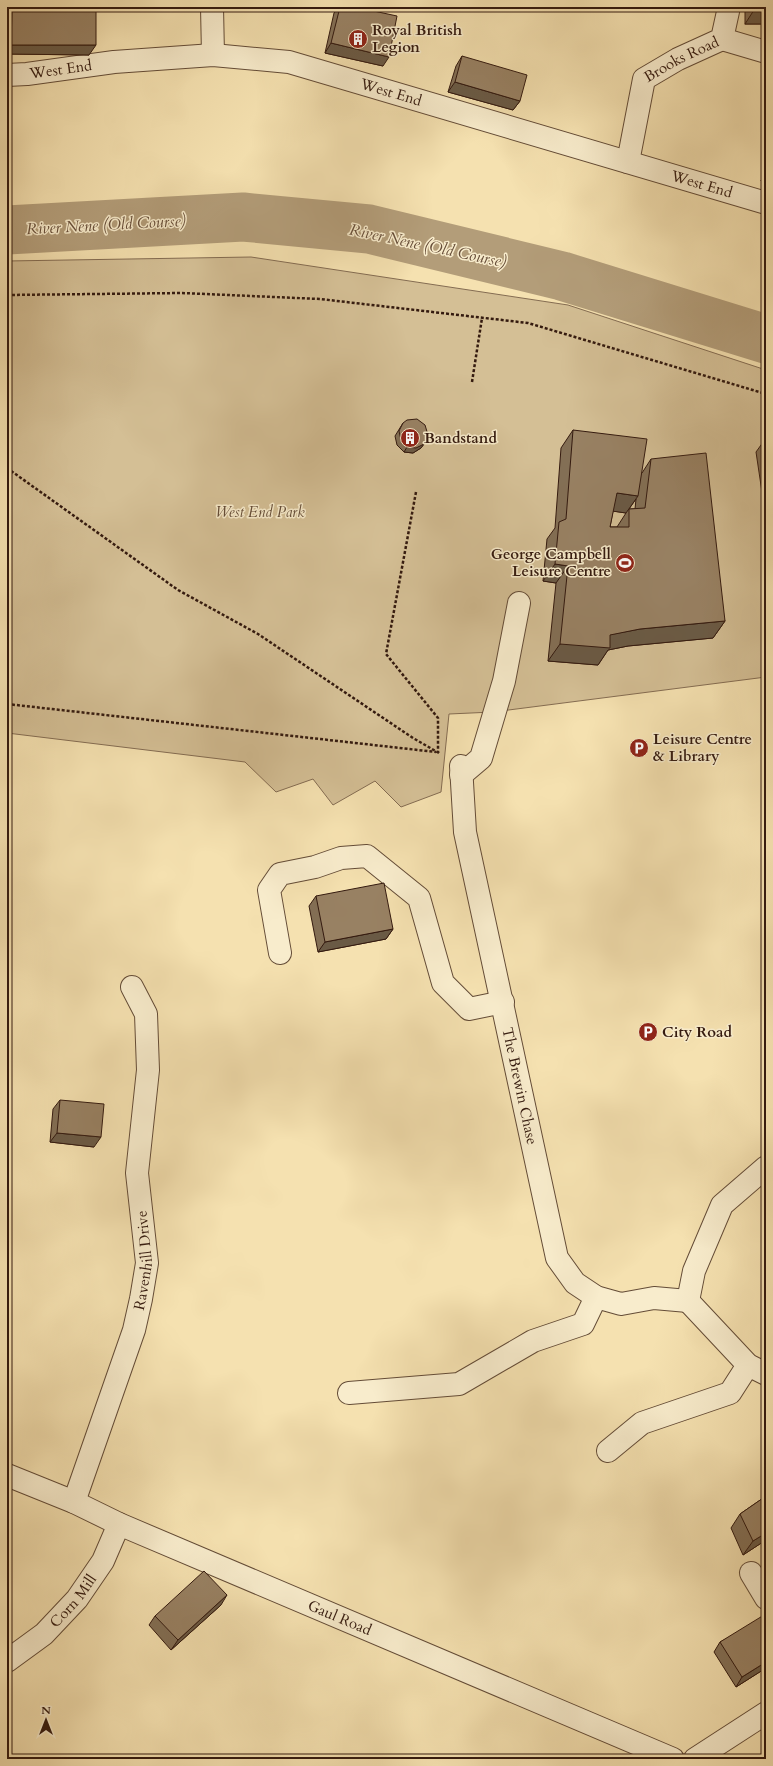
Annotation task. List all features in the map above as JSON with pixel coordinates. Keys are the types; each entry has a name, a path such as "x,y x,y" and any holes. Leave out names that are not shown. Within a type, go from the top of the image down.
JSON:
{"street":[{"path":"212,7 212,55"},
{"name":"Brooks Road","path":"628,162 644,79 678,59 722,39 729,7"},
{"path":"722,39 766,52"},
{"name":"West End","path":"7,75 27,74 114,62 212,55 289,62 766,202"},
{"path":"461,770 481,758 504,681 519,603"},
{"name":"The Brewin Chase","path":"461,770 465,832 503,1002 557,1258 575,1283 596,1297 621,1304 654,1298 688,1300"},
{"path":"280,953 269,890 280,874 315,868 341,858 368,856 419,898 443,983 469,1009 503,1002"},
{"name":"Ravenhill Drive","path":"74,1502 134,1330 147,1263 137,1173 148,1070 146,1014 132,987"},
{"path":"608,1452 642,1423 730,1393 757,1370 688,1300 694,1271 722,1205 766,1167"},
{"path":"349,1393 460,1384 533,1341 583,1324 596,1297"},
{"name":"Gaul Road","path":"7,1475 74,1502 119,1524 673,1759"},
{"name":"Corn Mill","path":"7,1661 44,1634 77,1599 103,1560 119,1524"},
{"path":"751,1573 766,1598"},
{"path":"695,1759 766,1713"}],"path":[{"path":"7,295 182,293 320,299 528,323 766,394"},
{"path":"472,382 482,318"},
{"path":"7,468 178,590 258,634 413,738 438,753 461,770"},
{"path":"416,492 386,654 438,718 438,760"},
{"path":"7,704 438,753"}],"green space":[{"name":"West End Park","path":"251,257 568,305 766,370 766,677 493,712 449,714 441,792 401,807 375,781 333,805 313,779 276,792 245,762 7,733 7,261"}],"building":[{"name":"Royal British Legion","path":"340,7 355,7 397,16 389,57 331,43"},
{"path":"754,7 766,7 766,11 754,10"},
{"path":"12,9 96,9 96,45 11,45"},
{"path":"462,56 527,75 520,101 455,82"},
{"name":"Bandstand","path":"417,419 425,425 428,435 424,444 416,448 407,447 401,440 399,431 403,423 407,420"},
{"name":"George Campbell Leisure Centre","path":"573,430 647,439 638,496 617,493 610,527 629,527 629,509 645,508 651,459 706,453 725,621 640,629 610,635 610,648 560,644 568,566 555,564 559,522 566,519"},
{"path":"384,883 393,929 325,942 316,896"},
{"path":"60,1100 104,1104 101,1137 57,1133"},
{"path":"766,1496 766,1533 753,1541 740,1514"},
{"path":"204,1571 227,1595 178,1640 155,1616"},
{"path":"764,1615 766,1619 766,1662 742,1677 720,1642"}],"waterway":[{"name":"River Nene (Old Course)","path":"7,230 243,217 369,229 562,276 766,339"}],"place":[{"name":"Royal British Legion","path":"358,39"},
{"name":"Bandstand","path":"410,438"},
{"name":"George Campbell Leisure Centre","path":"625,563"},
{"name":"Leisure Centre & Library","path":"639,748"},
{"name":"City Road","path":"648,1032"}]}
